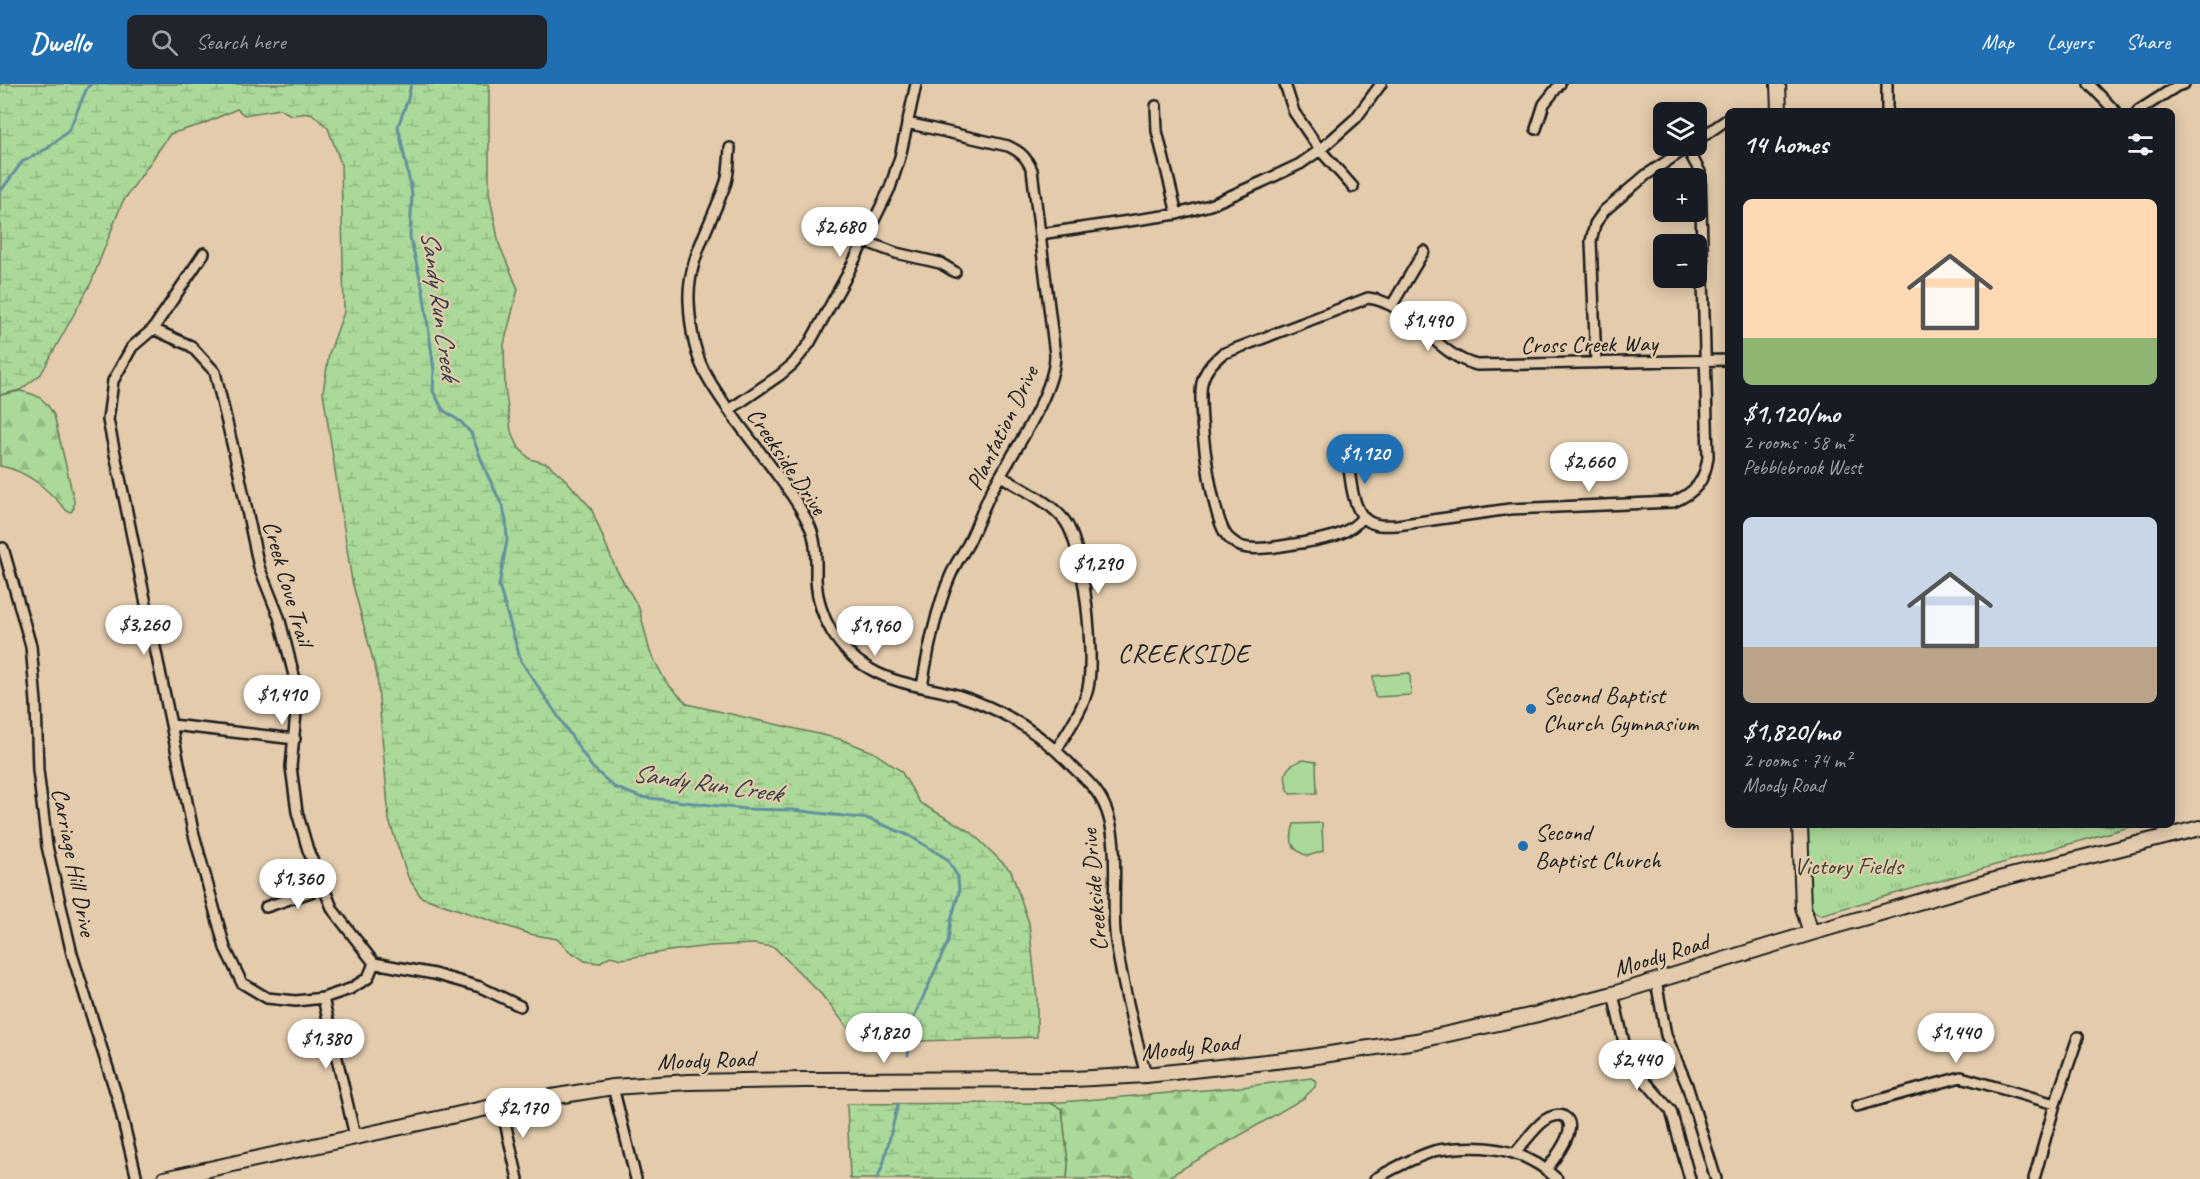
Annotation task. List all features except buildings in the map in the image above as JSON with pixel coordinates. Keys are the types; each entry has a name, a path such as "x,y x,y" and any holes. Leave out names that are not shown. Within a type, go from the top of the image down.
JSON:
{"main road":[{"path":"1778,84 1779,108"},
{"path":"1800,828 1803,907 1811,933"},
{"name":"Moody Road","path":"164,1179 501,1105 613,1087 771,1080 1074,1078 1146,1075 1303,1058 1416,1041 1534,1015 1613,994 1811,933 2068,860 2200,828"}],"street":[{"path":"729,410 780,375 793,364 809,344 890,188 900,157 916,84"},
{"path":"1285,84 1294,112 1320,150 1353,187"},
{"path":"1040,234 1177,214 1210,205 1300,164 1320,150 1356,118 1381,84"},
{"path":"1536,129 1544,104 1560,84"},
{"path":"1887,84 1887,108"},
{"path":"2089,84 2112,108"},
{"path":"2143,108 2184,84"},
{"path":"1156,106 1157,131 1177,214"},
{"path":"1707,133 1725,121"},
{"name":"Plantation Drive","path":"907,123 987,141 1020,152 1027,159 1032,170 1055,366 1036,412 990,495 968,545 956,565 927,658 922,687"},
{"name":"Creekside Drive","path":"729,148 727,179 696,258 690,280 689,300 694,339 706,376 794,497 811,530 815,548 819,602 834,636 847,652 868,669 891,680 957,695 992,707 1057,749 1096,791 1103,803 1112,834 1115,874 1113,900 1115,939 1129,1015 1146,1075"},
{"path":"1596,363 1591,251 1595,224 1604,211 1646,175 1675,156"},
{"path":"1348,459 1353,495 1363,517 1379,525 1396,525 1510,509 1658,504 1687,497 1703,480 1706,470 1707,446 1700,172 1693,156"},
{"path":"864,241 896,253 940,263 955,272"},
{"path":"1392,305 1424,251"},
{"path":"204,253 153,329 132,347 113,381 108,420 193,831 225,948 242,983 267,998 296,1001 323,998 350,989 368,978 374,963 457,980 480,987 520,1006"},
{"name":"Cross Creek Way","path":"1363,517 1356,525 1332,537 1266,547 1246,548 1237,545 1227,537 1215,509 1208,475 1201,387 1208,367 1222,354 1368,298 1392,305 1465,362 1492,365 1725,360"},
{"name":"Creek Cove Trail","path":"153,329 191,346 215,372 259,567 279,617 298,691 291,767 297,812 322,888 333,910 374,963"},
{"path":"1001,476 1060,514 1072,534 1078,551 1088,620 1091,671 1080,710 1057,749"},
{"name":"Carriage Hill Drive","path":"3,548 31,646 36,702 38,770 47,846 72,954 118,1100 136,1179"},
{"path":"172,725 295,738"},
{"path":"266,907 322,888"},
{"path":"1656,981 1666,1035 1687,1084 1716,1179"},
{"path":"1613,994 1625,1047 1638,1073 1671,1111 1690,1179"},
{"path":"323,998 355,1136"},
{"path":"2034,1179 2055,1104 2078,1037"},
{"path":"1857,1106 1961,1077 2055,1104"},
{"path":"613,1087 636,1179"},
{"path":"501,1105 518,1179"},
{"path":"1516,1152 1545,1119 1559,1115 1565,1117 1569,1121 1570,1130 1559,1152 1546,1169"},
{"path":"1375,1179 1409,1160 1437,1150 1494,1148 1516,1152 1546,1169 1557,1179"}],"green space":[{"path":"0,84 489,84 489,192 499,244 518,289 504,344 505,387 511,431 519,448 530,459 548,464 591,508 615,567 639,608 650,652 666,682 687,704 840,739 873,752 901,771 920,803 971,832 1011,871 1029,923 1037,998 1037,1037 860,1043 821,994 774,947 754,944 709,946 622,959 610,956 599,963 585,961 568,950 557,939 530,934 421,897 408,877 389,820 377,675 352,581 323,392 329,354 344,312 341,164 328,128 311,113 291,115 280,109 244,115 237,109 203,124 170,134 122,203 91,283 41,374 20,390 0,395"},
{"path":"20,391 40,398 54,415 74,500 74,508 71,512 29,477 0,466 0,395"},
{"path":"1410,673 1411,695 1375,697 1373,676"},
{"path":"1303,760 1316,762 1317,793 1290,794 1285,777 1286,772 1291,765"},
{"path":"1322,823 1323,851 1308,856 1302,854 1292,844 1294,824"},
{"name":"Victory Fields","path":"1806,828 2125,828 1820,915 1813,911 1808,902"},
{"path":"1311,1078 1316,1081 1315,1087 1304,1098 1165,1179 1136,1179 1132,1176 1120,1179 1067,1179 1068,1164 1062,1109 1050,1103 1241,1087"},
{"path":"1050,1103 1062,1109 1068,1164 1067,1179 850,1179 847,1104"}],"waterway":[{"path":"0,192 22,162 48,148 69,130 87,88 92,84"},
{"path":"98,84 107,84"},
{"name":"Sandy Run Creek","path":"411,84 398,126 412,193 410,237 423,290 434,370 433,391 443,410 461,422 471,433 503,507 507,540 499,586 521,661 592,767 614,787 640,797 746,809 793,810 869,819 910,836 947,859 958,877 959,892 948,942 915,1015 908,1055"},
{"name":"Sandy Run Creek","path":"877,1179 883,1165 898,1104"}],"place":[{"name":"Second Baptist Church Gymnasium","path":"1531,709"},
{"name":"Second Baptist Church","path":"1523,846"}],"district":[{"name":"CREEKSIDE","path":"1184,653"}]}
